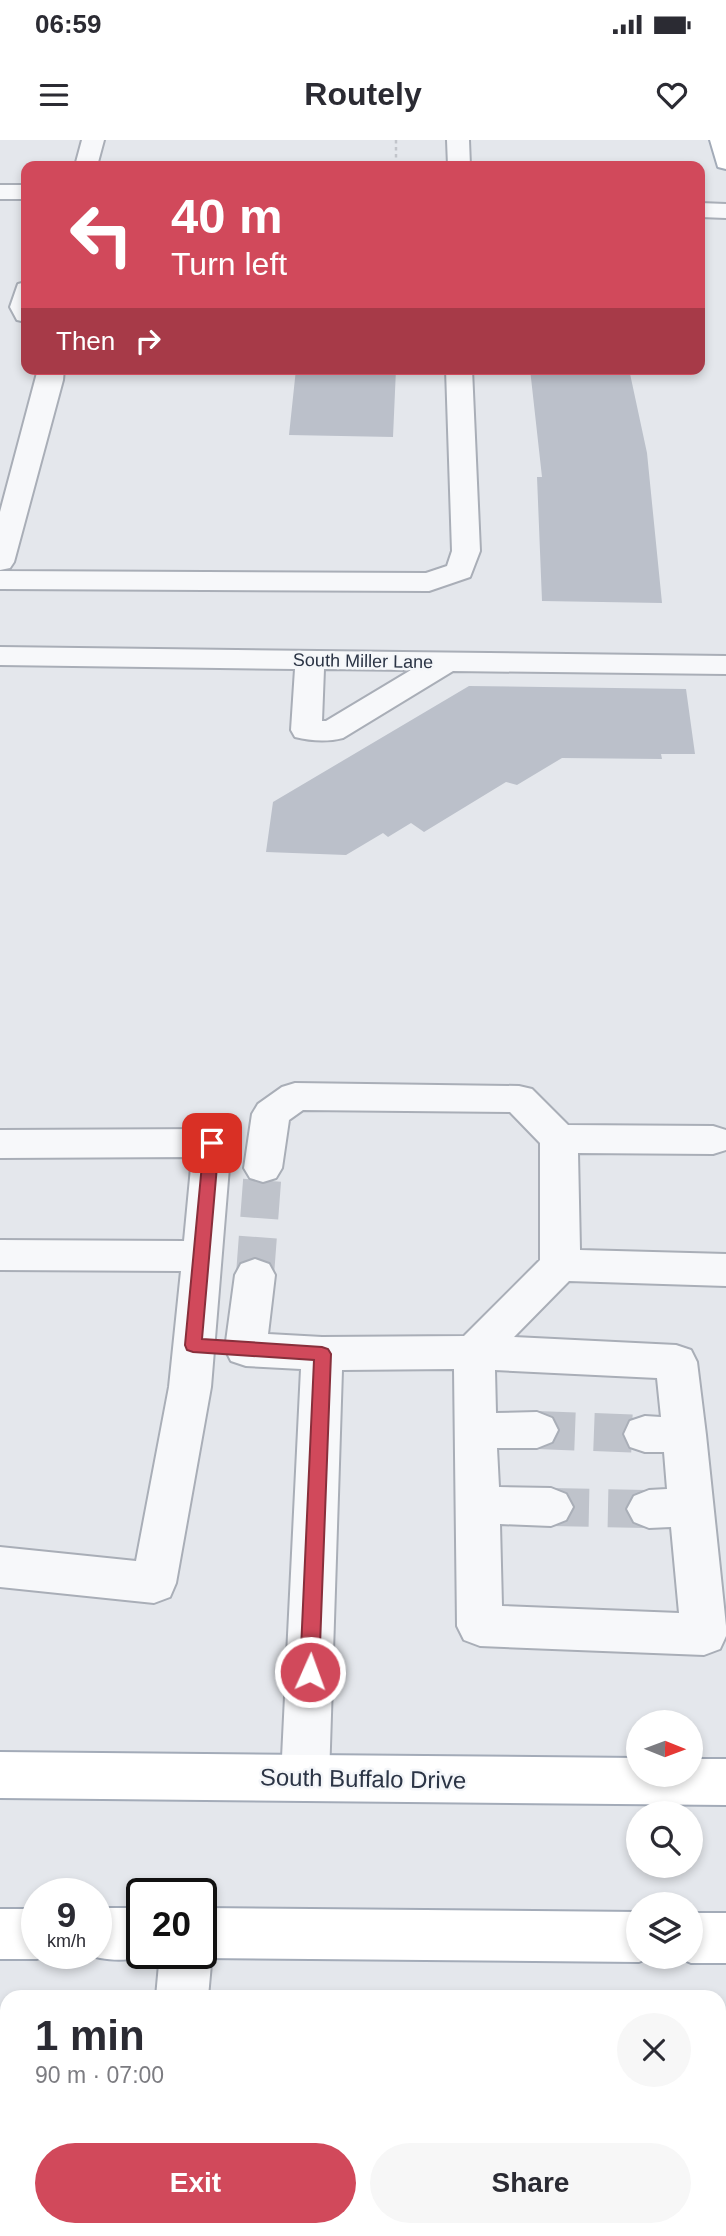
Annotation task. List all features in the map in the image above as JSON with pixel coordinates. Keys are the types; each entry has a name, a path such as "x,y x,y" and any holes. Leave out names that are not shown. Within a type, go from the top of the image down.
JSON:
{"main road":[{"path":"721,140 726,162"},
{"name":"South Buffalo Drive","path":"0,1775 726,1782"},
{"path":"217,1933 626,1937"},
{"path":"0,1934 21,1934"},
{"path":"703,1938 726,1938"}],"street":[{"path":"87,161 93,140"},
{"path":"458,140 459,161"},
{"path":"0,192 21,192"},
{"path":"705,192 726,193"},
{"path":"705,210 726,211"},
{"path":"0,562 51,375"},
{"path":"0,580 429,582 460,571 466,551 458,375"},
{"name":"South Miller Lane","path":"0,656 726,665"},
{"path":"310,660 306,730 332,731 446,662"},
{"path":"193,1345 322,1354 474,1352 676,1362 665,1434 692,1507 704,1634 480,1626 474,1352 560,1265 559,1139 519,1099 295,1096 271,1114 263,1168"},
{"path":"559,1139 713,1140"},
{"path":"0,1144 212,1143 190,1387 154,1583 0,1567"},
{"path":"0,1255 201,1256"},
{"path":"560,1265 726,1270"},
{"path":"246,1349 255,1275"},
{"path":"305,1778 322,1354"},
{"path":"475,1431 537,1430"},
{"path":"477,1505 551,1507"},
{"path":"649,1508 692,1507"},
{"path":"183,1990 185,1969"}],"path":[{"path":"396,140 396,161"}],"building":[{"path":"295,375 396,375 393,437 289,435"},
{"path":"531,375 630,375 647,453 662,603 542,601 537,477 542,477"},
{"path":"469,686 686,689 695,754 661,754 662,759 562,758 517,785 506,782 424,832 411,823 388,837 383,833 346,855 266,852 273,802"}],"tunnel":[{"path":"255,1275 263,1168"},
{"path":"537,1430 645,1434"},
{"path":"551,1507 649,1509"}],"route":[{"path":"212,1143 193,1345 322,1354 310,1672"}]}
